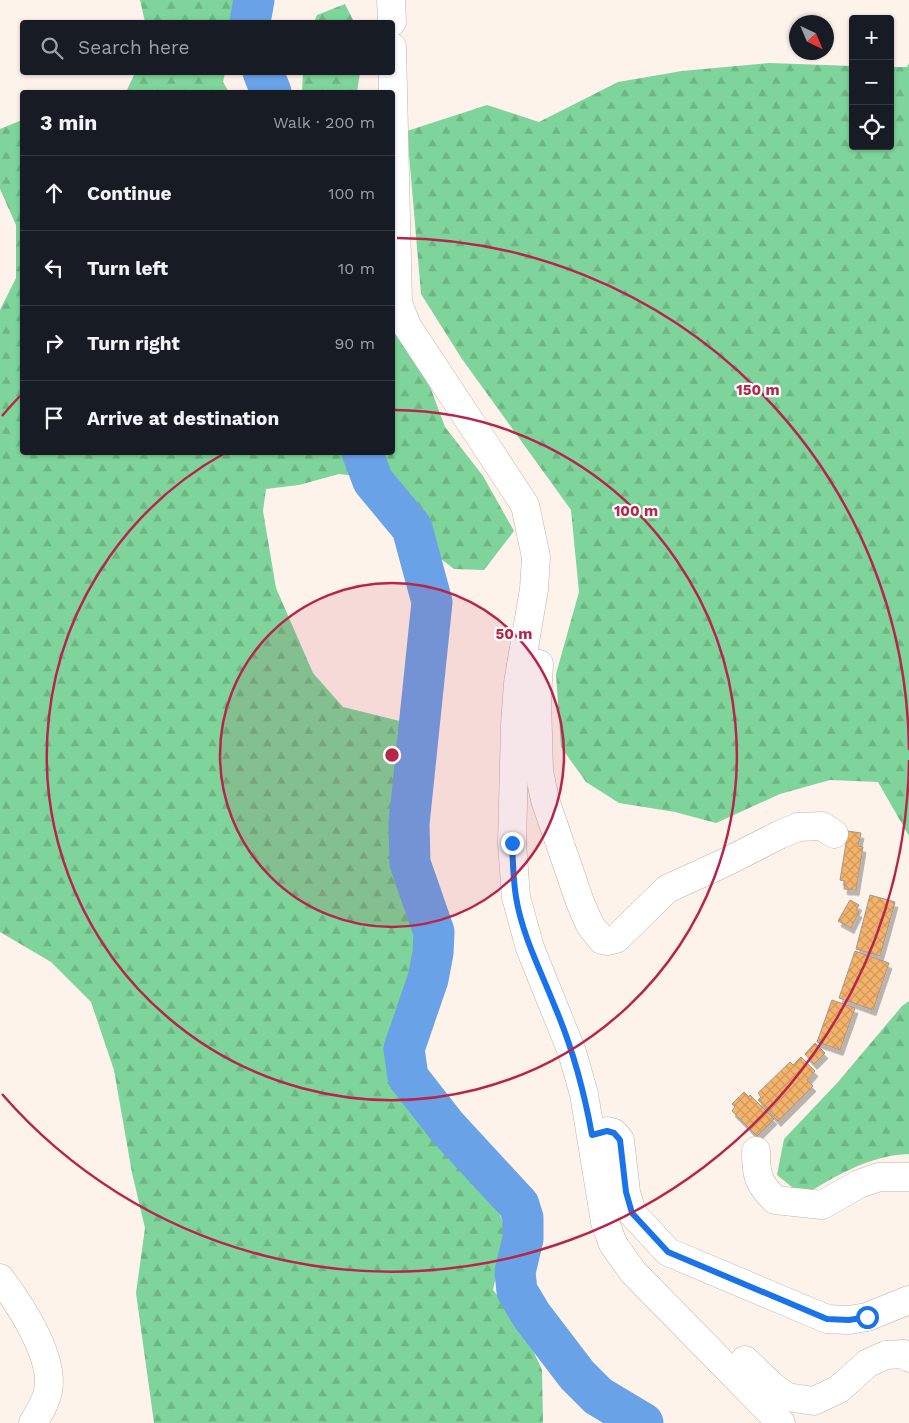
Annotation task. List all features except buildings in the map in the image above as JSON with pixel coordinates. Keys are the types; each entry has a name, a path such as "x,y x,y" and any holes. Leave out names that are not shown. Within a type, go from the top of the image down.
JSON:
{"street":[{"path":"391,0 392,20"},
{"path":"393,75 393,90"},
{"path":"395,175 398,303 407,326 525,505 536,557 534,589 518,683 515,725 512,834 516,897 530,948 572,1052 584,1094 605,1222 612,1244 633,1272 781,1423"},
{"path":"521,665 538,664 539,771 545,800 580,902 590,925 602,940 616,939 666,889 726,862 779,835 798,827 822,826 834,834"},
{"path":"592,1135 607,1131 614,1133 620,1140 626,1192 632,1213 668,1252 827,1319 849,1320 867,1317 909,1300"},
{"path":"756,1151 756,1168 763,1188 775,1200 822,1205 860,1184 879,1177 909,1177"},
{"path":"0,1278 44,1350 48,1371 48,1391 33,1423"},
{"path":"717,1358 724,1354 741,1356 771,1385 787,1397 814,1401 839,1389 868,1363 886,1355 904,1354 909,1358"}],"green space":[{"path":"140,0 237,0 233,20 145,20"},
{"path":"345,4 353,20 315,20 317,15"},
{"path":"769,63 849,66 849,150 894,150 894,67 907,67 909,63 909,836 878,782 830,780 780,794 716,823 675,812 619,803 586,782 561,747 556,674 579,592 571,510 462,359 421,294 407,131 487,105 539,122 618,82 682,71"},
{"path":"134,75 225,75 223,82 228,90 127,90"},
{"path":"303,75 360,75 357,90 302,90"},
{"path":"20,121 20,455 395,455 395,328 425,373 445,427 483,476 514,531 484,570 454,569 432,552 412,511 382,479 339,474 299,485 266,489 263,511 276,588 313,673 343,707 408,723 390,821 395,872 417,940 409,986 391,1046 402,1082 447,1155 490,1194 506,1228 493,1290 520,1322 542,1370 543,1423 154,1423 136,1293 145,1228 132,1173 114,1070 91,1002 51,962 0,932 0,310 16,278 16,225 0,189 0,129"},
{"path":"909,1001 909,1154 895,1155 867,1162 840,1174 803,1196 777,1175 784,1139 838,1082 902,1006"}],"waterway":[{"path":"250,20 254,0"},
{"path":"264,75 270,90"},
{"path":"363,455 373,481 412,528 432,602 409,824 410,863 434,932 433,953 428,979 404,1049 408,1077 447,1127 519,1205 523,1218 523,1239 515,1272 517,1291 532,1316 577,1375 598,1396 643,1423"}],"route":[{"path":"512,843 516,897 530,948 572,1052 584,1094 592,1135 607,1131 614,1133 620,1140 626,1192 632,1213 668,1252 827,1319 849,1320 867,1317"}]}
